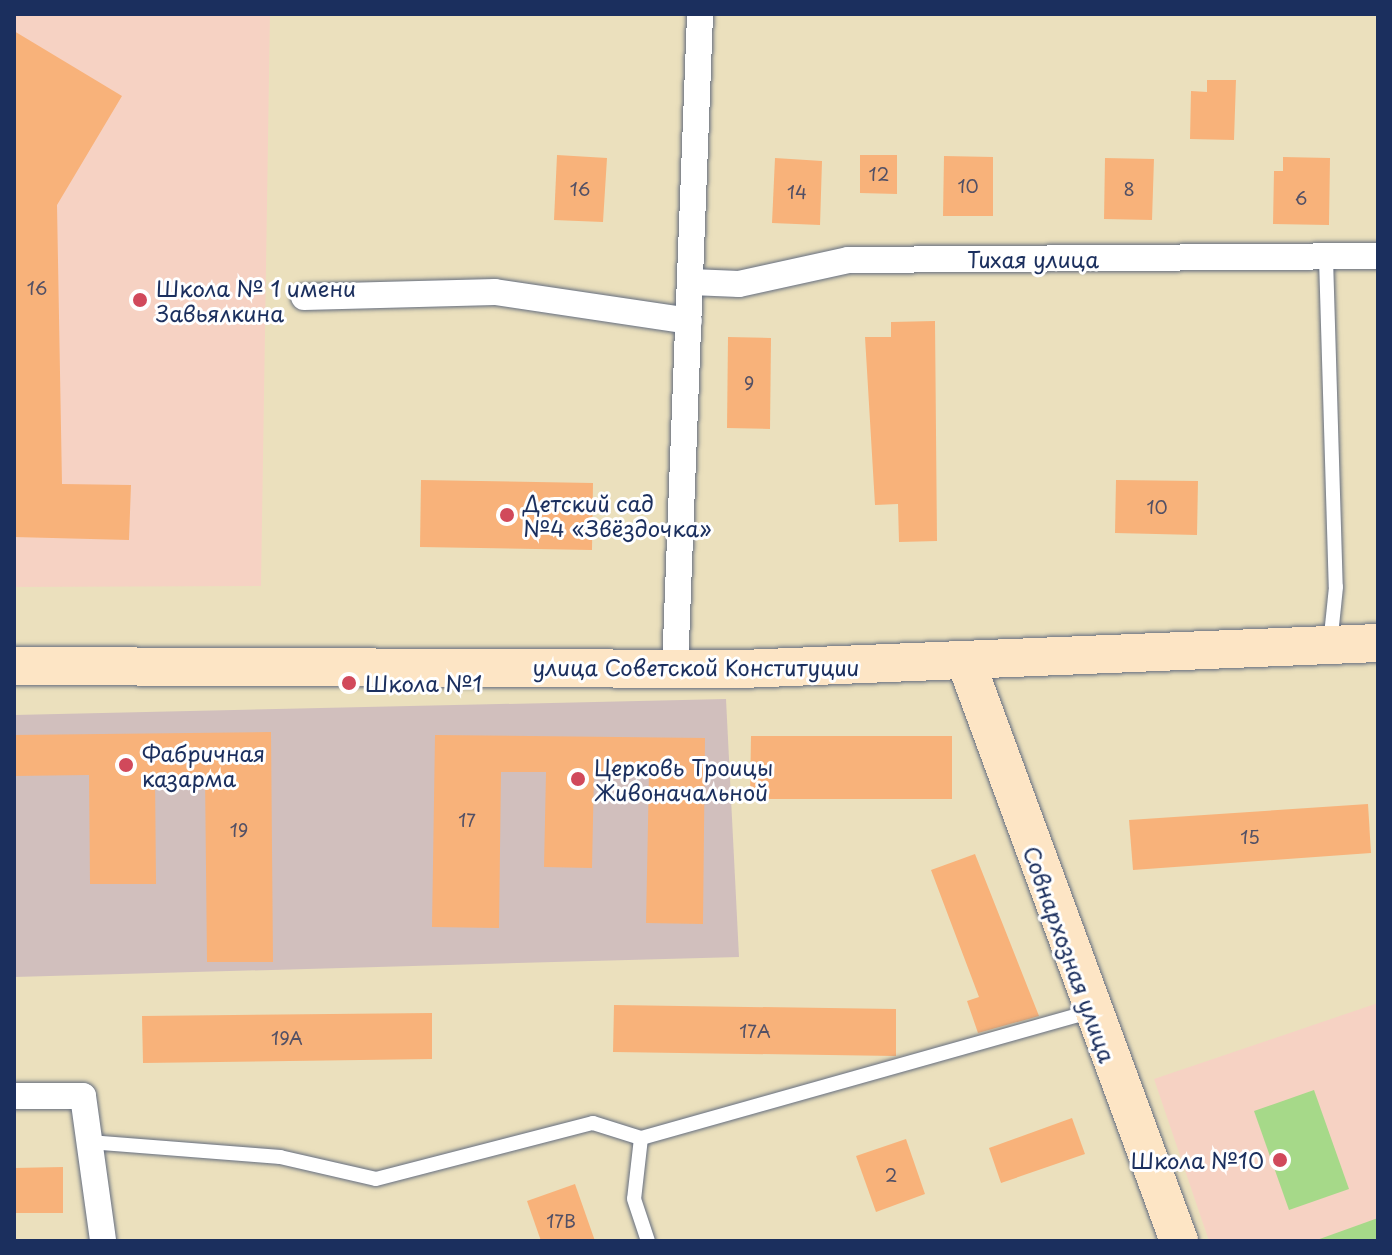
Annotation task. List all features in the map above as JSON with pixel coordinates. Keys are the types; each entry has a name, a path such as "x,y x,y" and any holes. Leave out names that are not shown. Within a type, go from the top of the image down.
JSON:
{"street":[{"path":"675,669 700,14"},
{"name":"Тихая улица","path":"691,282 739,284 848,260 1378,256"},
{"path":"304,297 495,292 689,321"},
{"name":"улица Советской Конституции","path":"14,666 675,669 967,665 1378,643"},
{"name":"Совнархозная улица","path":"967,665 1089,1012 1179,1241"},
{"path":"14,1096 83,1096 103,1241"}],"lane":[{"path":"1326,258 1336,587 1330,645"},
{"path":"89,1142 280,1157 376,1179 593,1123 641,1138 1089,1012"},
{"path":"641,1138 634,1199 648,1241"}],"shaded area":[{"name":"Школа № 1 имени Завьялкина","path":"14,14 270,14 261,586 14,587"},
{"path":"726,699 739,957 14,977 14,715"},
{"name":"Школа №10","path":"1378,1003 1378,1241 1209,1241 1154,1079"}],"green space":[{"path":"1314,1090 1349,1189 1289,1210 1254,1111"},
{"path":"1378,1218 1378,1241 1314,1241"}],"building":[{"path":"14,31 122,96 57,205 62,484 131,485 129,540 14,537"},
{"path":"1207,80 1236,80 1234,140 1190,139 1191,91 1207,92"},
{"path":"557,155 607,158 603,222 554,220"},
{"path":"860,155 897,155 897,194 860,193"},
{"path":"944,156 993,157 993,216 943,216"},
{"path":"1283,157 1330,158 1329,225 1273,224 1274,171 1283,171"},
{"path":"775,158 822,161 820,225 772,223"},
{"path":"1105,158 1154,159 1152,220 1104,219"},
{"path":"935,321 937,541 899,542 898,504 875,505 865,337 891,337 891,322"},
{"path":"728,337 771,338 770,429 727,428"},
{"name":"Детский сад №4 «Звёздочка»","path":"421,480 593,483 592,550 420,547"},
{"path":"1116,480 1198,481 1197,535 1115,533"},
{"path":"271,732 273,962 207,962 205,775 155,776 156,884 90,884 89,775 14,776 14,735"},
{"path":"435,735 705,738 703,924 646,923 649,773 594,772 592,868 544,867 546,772 501,772 499,928 432,927"},
{"path":"751,736 952,736 952,799 750,799"},
{"path":"1368,804 1371,853 1133,870 1129,820"},
{"path":"975,854 1039,1016 978,1033 967,1001 979,997 931,870"},
{"path":"614,1005 896,1009 896,1056 613,1052"},
{"path":"432,1013 432,1059 143,1063 142,1016"},
{"path":"1072,1118 1085,1154 1001,1183 989,1148"},
{"path":"906,1139 925,1194 876,1212 856,1156"},
{"path":"63,1167 63,1213 14,1213 14,1168"},
{"path":"575,1184 595,1241 541,1241 527,1201"}],"place":[{"name":"Школа № 1 имени Завьялкина","path":"140,300"},
{"name":"Детский сад №4 «Звёздочка»","path":"507,515"},
{"name":"Школа №1","path":"349,683"},
{"name":"Фабричная казарма","path":"126,765"},
{"name":"Церковь Троицы Живоначальной","path":"578,779"},
{"name":"Школа №10","path":"1280,1160"}]}
